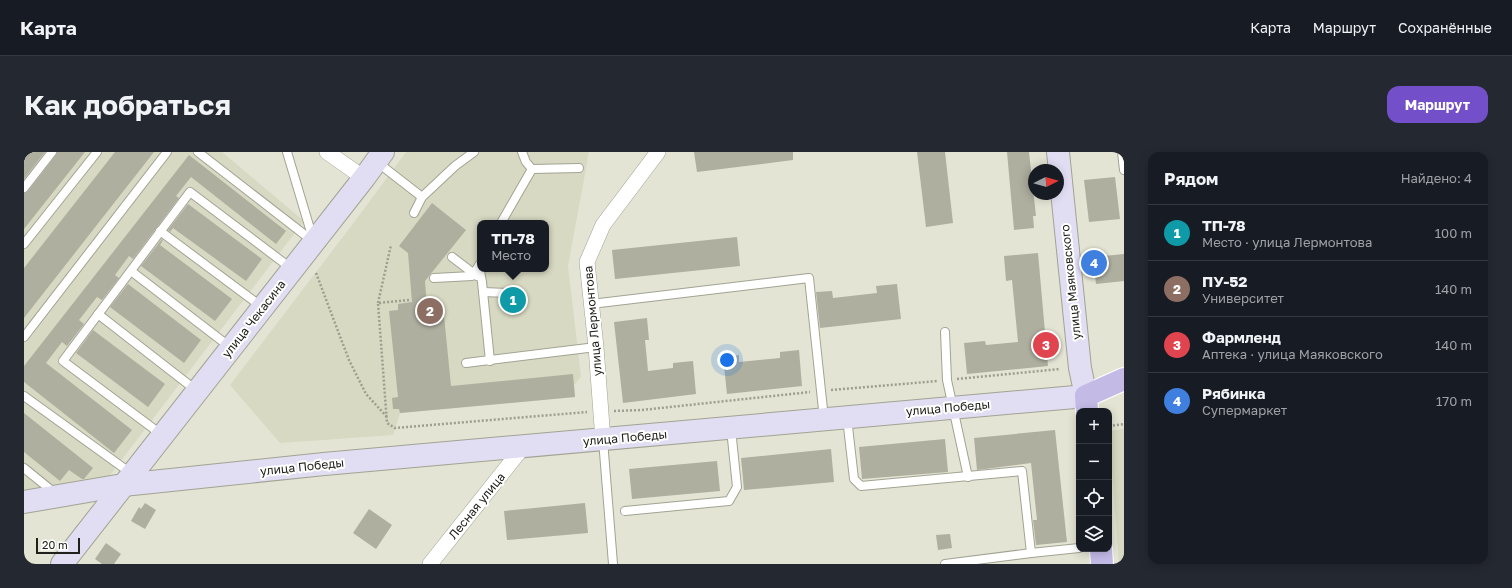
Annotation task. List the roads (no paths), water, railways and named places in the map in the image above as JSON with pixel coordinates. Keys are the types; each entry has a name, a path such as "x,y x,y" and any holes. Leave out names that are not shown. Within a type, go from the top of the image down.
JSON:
{"main road":[{"name":"улица Победы","path":"1087,403 1124,379"},
{"path":"1101,552 1102,564"}],"street":[{"path":"327,152 374,164"},
{"name":"улица Лермонтова","path":"603,440 596,347 587,262 603,224 658,152"},
{"name":"улица Маяковского","path":"1058,152 1080,368 1087,403"},
{"name":"улица Чекасина","path":"62,564 374,164"},
{"name":"улица Победы","path":"24,502 59,496 128,480 603,440 847,416 952,408 1087,403"},
{"name":"Лесная улица","path":"436,561 524,447"}],"lane":[{"path":"24,188 52,152"},
{"path":"24,244 97,152"},
{"path":"24,337 167,152"},
{"path":"198,152 314,242"},
{"path":"287,152 314,242"},
{"path":"414,213 422,197 455,166 474,152"},
{"path":"522,152 526,162 532,169"},
{"path":"1122,152 1124,170"},
{"path":"374,164 422,197"},
{"path":"532,169 579,168"},
{"path":"503,220 532,169"},
{"path":"163,436 63,361 190,192 293,269"},
{"path":"160,232 263,308"},
{"path":"452,257 477,267"},
{"path":"434,278 472,276 477,268"},
{"path":"131,271 231,348"},
{"path":"479,272 482,282 490,361"},
{"path":"591,304 809,278 824,419"},
{"path":"482,292 508,293"},
{"path":"98,314 197,391"},
{"path":"945,332 946,380 968,477"},
{"path":"466,363 596,347"},
{"path":"24,396 128,480"},
{"path":"847,416 854,479 861,486 1022,471 1031,553"},
{"path":"625,511 729,501 737,488 731,428"},
{"path":"603,440 613,564"},
{"path":"24,468 59,496"},
{"path":"944,564 1076,548"}],"place":[{"name":"Рябинка","path":"1094,263"},
{"name":"ТП-78","path":"513,300"},
{"name":"ПУ-52","path":"430,311"},
{"name":"Фармленд","path":"1046,345"}]}
